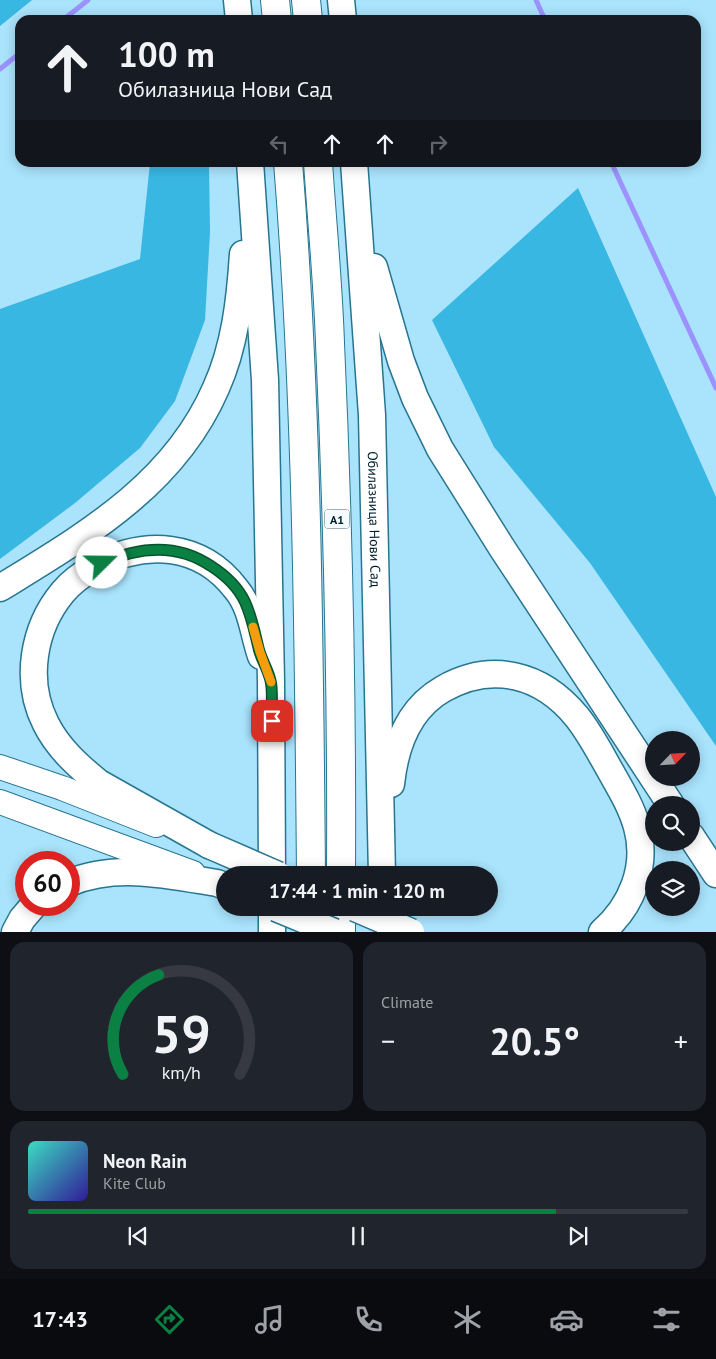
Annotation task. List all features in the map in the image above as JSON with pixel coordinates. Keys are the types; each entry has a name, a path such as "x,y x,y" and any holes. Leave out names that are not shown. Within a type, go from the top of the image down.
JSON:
{"highway":[{"path":"275,0 276,15"},
{"path":"306,0 308,15"},
{"name":"A1","path":"288,167 308,567 310,866"},
{"name":"A1","path":"318,167 330,341 338,542 342,743 341,866"},
{"path":"311,916 311,932"},
{"path":"341,916 341,932"}],"main road":[{"path":"238,0 239,15"},
{"path":"341,0 342,15"},
{"path":"250,167 265,380 271,682 272,866"},
{"name":"Обилазница Нови Сад","path":"354,167 372,415 382,866"},
{"path":"0,588 89,532 118,510 143,490 167,466 186,442 216,388 227,358 236,323 245,237 253,202"},
{"path":"358,209 401,361 415,398 440,449 665,796"},
{"path":"209,845 99,782 84,771 66,753 46,724 40,710 35,685 34,664 40,635 51,609 64,591 90,570 122,554 144,550 169,549 194,556 207,563 220,571 237,590 250,614 260,652 271,682"},
{"path":"383,866 393,762 400,741 412,717 428,698 449,685 475,675 489,673 517,676 540,686 566,705 578,718 601,753 637,825 640,848 637,877 627,903 602,932"},
{"path":"0,768 62,788 209,845 257,866"},
{"path":"0,802 167,862 216,882"},
{"path":"700,850 716,874"},
{"path":"80,879 95,874 132,872 154,873 216,883"},
{"path":"15,932 25,916"},
{"path":"272,916 272,932"},
{"path":"295,916 334,932"},
{"path":"373,916 411,932"},
{"path":"379,932 380,916"}],"shaded area":[{"path":"0,0 32,0 0,26"},
{"path":"150,167 209,167 210,232 205,320 175,401 140,448 75,503 0,559 0,309 140,259"},
{"path":"578,188 716,497 716,746 590,563 494,447 432,320"}],"waterway":[{"path":"69,15 88,0"},
{"path":"536,0 543,15"},
{"path":"0,69 15,57"},
{"path":"613,167 716,388"}],"slow traffic":[{"path":"253,627 271,682"}],"route":[{"path":"102,563 122,554 144,550 169,549 194,556 220,571 237,590 250,614 260,652 271,682 272,721"}]}
